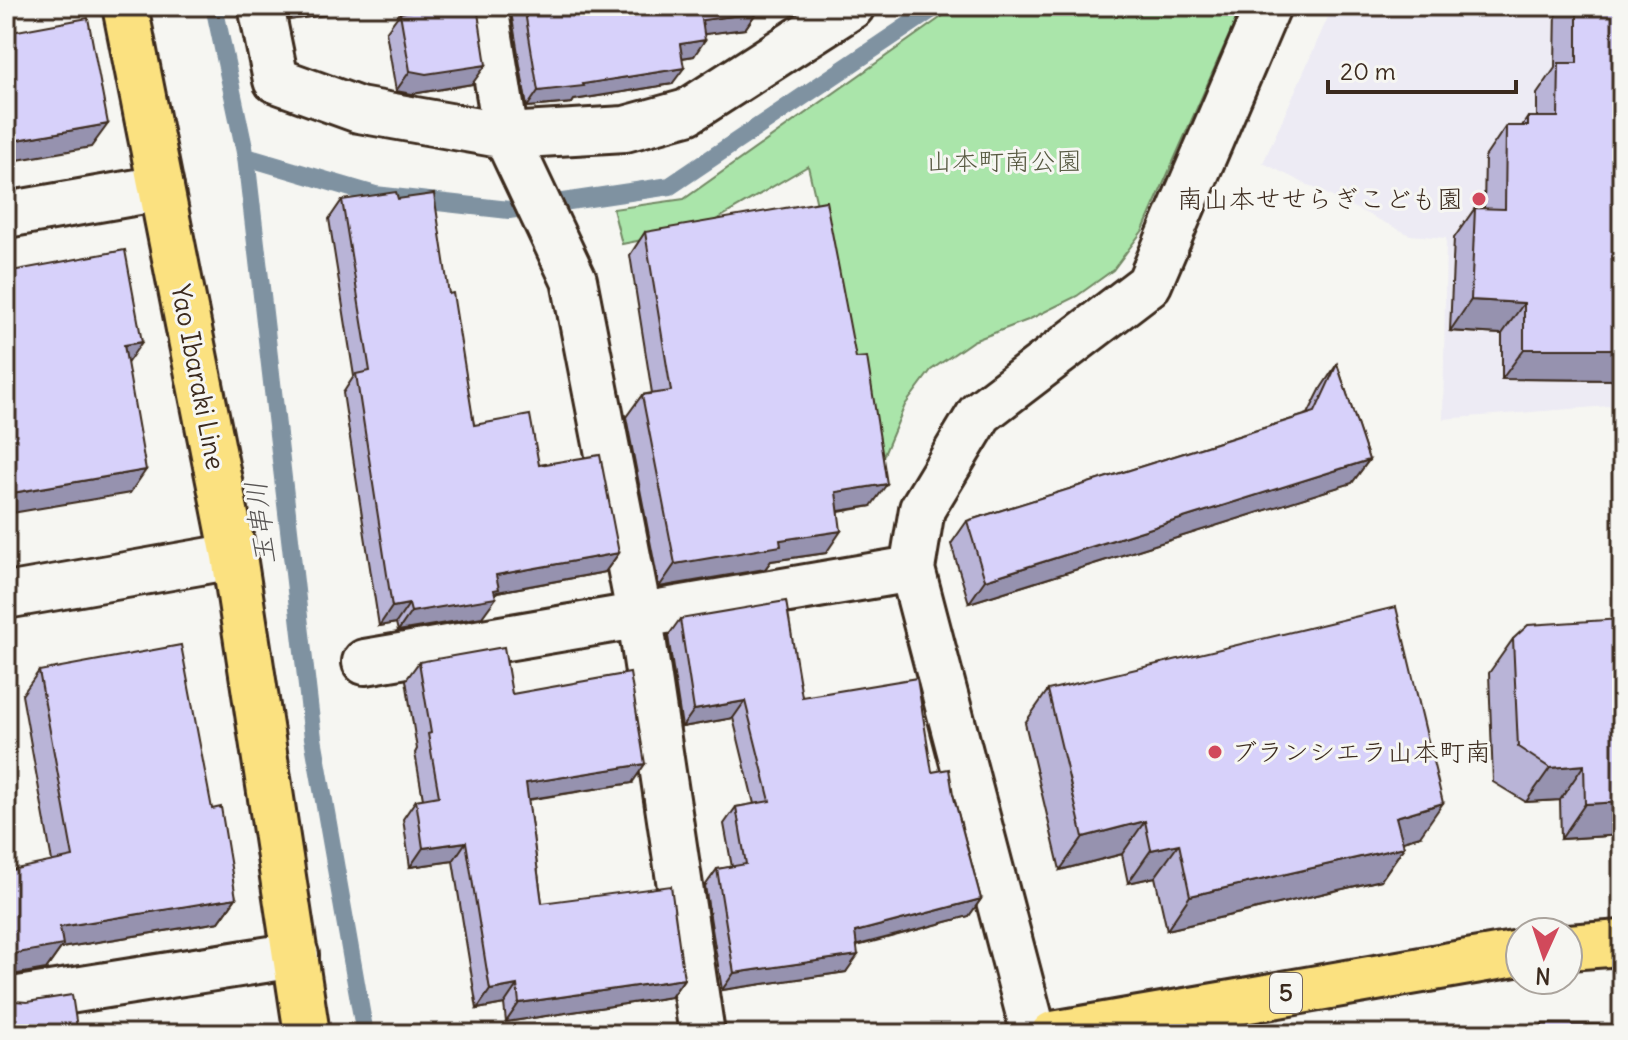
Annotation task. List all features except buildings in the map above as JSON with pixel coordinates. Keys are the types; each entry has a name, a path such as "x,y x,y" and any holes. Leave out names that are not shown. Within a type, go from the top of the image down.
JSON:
{"main road":[{"name":"Yao Ibaraki Line","path":"125,6 234,556 307,1034"},
{"path":"1584,946 1622,943"},
{"name":"5","path":"1053,1034 1504,956"}],"street":[{"path":"261,6 276,80 359,110 506,136 625,129 687,112 852,6"},
{"path":"485,6 506,136 574,280 640,618 702,1034"},
{"path":"1034,1034 912,569 922,509 980,413 1149,284 1268,6"},
{"path":"6,215 161,188"},
{"path":"6,596 234,556"},
{"path":"365,662 640,618 912,569"},
{"path":"6,1001 296,955"}],"shaded area":[{"name":"南山本せせらぎこども園","path":"1333,6 1622,6 1622,405 1443,419 1446,238 1410,235 1263,163"}],"green space":[{"name":"山本町南公園","path":"957,6 1242,6 1143,230 1113,270 1077,296 1028,320 973,341 931,370 905,405 878,469 808,166 702,228 622,244 613,209 684,199"}],"waterway":[{"name":"玉串川","path":"214,6 246,157 313,738 365,1034"},
{"path":"246,157 375,195 509,210 670,186 937,6"}],"place":[{"name":"南山本せせらぎこども園","path":"1479,199"},
{"name":"ブランシエラ山本町南","path":"1215,752"}]}
